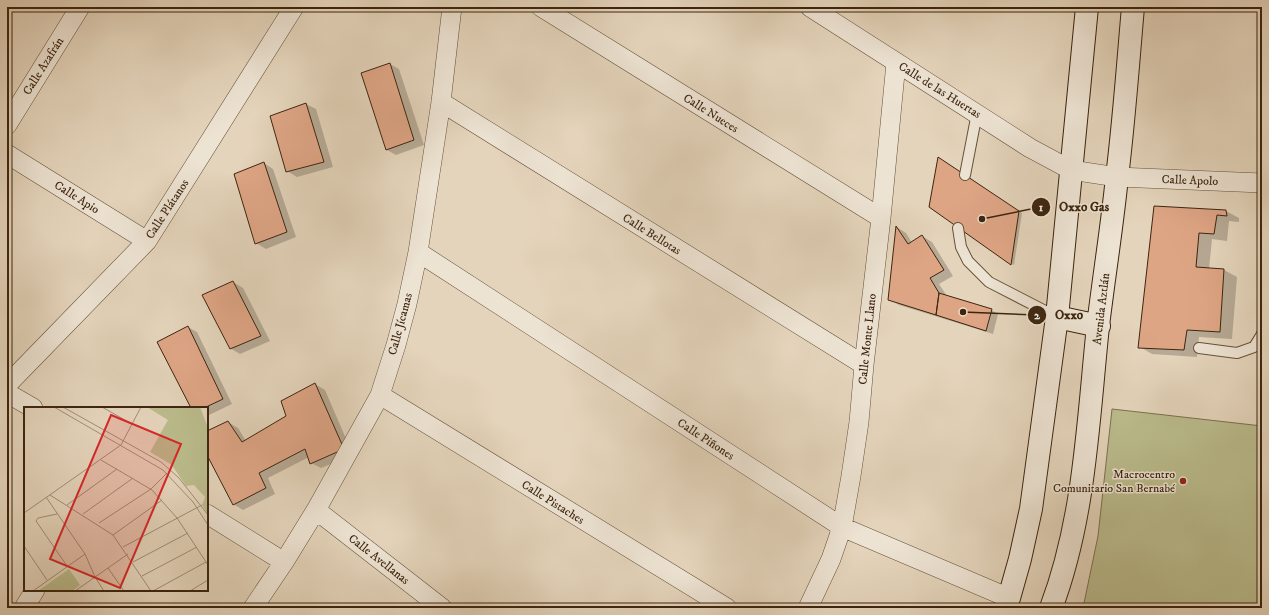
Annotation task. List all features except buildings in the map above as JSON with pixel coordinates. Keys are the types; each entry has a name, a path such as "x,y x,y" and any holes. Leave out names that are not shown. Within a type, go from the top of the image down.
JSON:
{"main road":[{"path":"1007,603 1020,559 1031,509 1057,317 1087,7"},
{"name":"Avenida Aztlán","path":"1050,608 1058,587 1075,523 1082,480 1098,326 1118,177 1134,7"},
{"path":"1057,317 1098,326"}],"street":[{"name":"Calle Azafrán","path":"7,125 80,7"},
{"name":"Calle Plátanos","path":"7,385 147,241 294,7"},
{"name":"Calle Jícamas","path":"253,608 284,562 316,510 380,395 401,325 418,252 441,102 452,7"},
{"name":"Calle Nueces","path":"541,7 880,218"},
{"name":"Calle de las Huertas","path":"810,7 1036,151 1072,170 1118,177"},
{"name":"Calle Monte Llano","path":"808,608 842,528 851,476 858,430 896,63"},
{"name":"Calle Bellotas","path":"441,102 864,365"},
{"name":"Calle Apio","path":"7,154 147,241"},
{"name":"Calle Apolo","path":"1118,177 1262,183"},
{"name":"Calle Piñones","path":"418,252 842,528 1007,603"},
{"path":"7,393 31,407"},
{"name":"Calle Pistaches","path":"380,395 727,608"},
{"name":"Calle Avellanas","path":"316,510 442,608"},
{"path":"208,515 284,562"},
{"path":"24,608 34,591"}],"lane":[{"path":"965,175 976,114"},
{"path":"958,228 960,247 968,261 989,282 1057,317"},
{"path":"1198,348 1237,353 1254,347 1262,334"}],"green space":[{"name":"Macrocentro Comunitario San Bernabé","path":"1112,409 1262,426 1262,608 1083,608 1098,536"}],"place":[{"name":"Oxxo Gas","path":"982,219"},
{"name":"Oxxo","path":"963,312"},
{"name":"Macrocentro Comunitario San Bernabé","path":"1183,481"}]}
